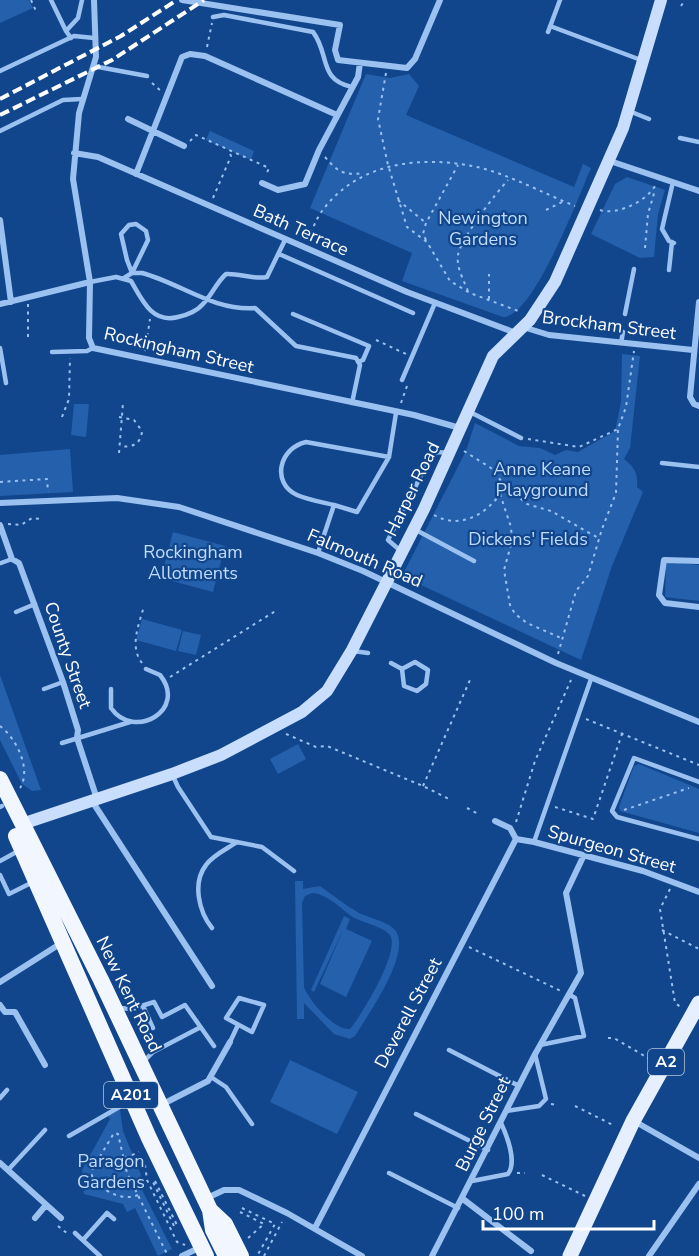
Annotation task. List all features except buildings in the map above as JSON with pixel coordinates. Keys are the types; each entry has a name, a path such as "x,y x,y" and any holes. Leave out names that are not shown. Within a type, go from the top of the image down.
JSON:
{"highway":[{"name":"New Kent Road","path":"0,778 114,1007 207,1205 243,1248"},
{"name":"New Kent Road","path":"1,805 23,849 200,1252"},
{"path":"207,1205 213,1230 226,1256"}],"main road":[{"name":"Harper Road","path":"22,824 172,774 251,741 302,712 327,690 352,650 424,509 492,356 523,326 555,282 610,161 629,111 661,0"},
{"name":"A2","path":"570,1256 633,1120 699,1003"}],"street":[{"name":"Rockingham Street","path":"94,0 96,57 82,99 74,153 73,179 90,282 89,338 93,348 461,428"},
{"path":"182,0 340,25 335,50 338,60 407,68 415,59 440,0"},
{"path":"136,174 182,57 190,54 205,57 337,115"},
{"path":"262,183 278,190 305,184 319,150 352,87 360,63"},
{"path":"128,118 184,146"},
{"name":"Bath Terrace","path":"74,153 98,157 316,254 435,303 523,326"},
{"path":"610,161 699,191"},
{"path":"0,220 11,302"},
{"path":"0,304 90,282"},
{"path":"699,302 690,398 694,404 699,406"},
{"name":"Brockham Street","path":"523,326 549,336 693,350"},
{"name":"Falmouth Road","path":"0,503 117,498 166,504 318,553 386,582 591,679 699,722"},
{"name":"County Street","path":"0,525 12,559 19,563 63,682 78,730 77,738 95,800 212,986"},
{"path":"699,561 664,560 659,595 664,603 699,607"},
{"path":"495,821 512,831 516,840"},
{"name":"Spurgeon Street","path":"516,840 534,842 643,871 699,892"},
{"name":"Deverell Street","path":"315,1228 516,840"},
{"name":"Burge Street","path":"432,1256 535,1054 581,973 566,893 584,855"},
{"path":"0,982 63,942"},
{"path":"0,1005 5,1012 15,1012 45,1065"},
{"path":"161,1106 197,1089 211,1077 230,1042"},
{"path":"633,1120 699,1158"},
{"path":"0,1163 61,1218"},
{"path":"649,1256 699,1185"},
{"path":"207,1205 234,1188 315,1228 362,1256"},
{"path":"463,1199 531,1251"},
{"path":"35,1218 46,1205"},
{"path":"182,1256 200,1252"}],"lane":[{"path":"51,0 70,38"},
{"path":"66,31 78,18 82,0"},
{"path":"548,32 560,0"},
{"path":"213,17 224,15 313,32 330,74 335,81 352,87"},
{"path":"550,26 644,61"},
{"path":"0,70 70,38 94,38"},
{"path":"93,66 147,76"},
{"path":"0,131 63,100 75,97 82,99"},
{"path":"629,111 649,119"},
{"path":"680,138 699,142"},
{"path":"669,270 673,242 662,229 673,182"},
{"path":"124,278 132,273 148,240 146,231 136,224 129,225 122,234 132,273"},
{"path":"90,282 116,277 131,280 151,313 168,320 195,311 207,300 216,282 226,274 267,277 285,240"},
{"path":"279,254 413,313"},
{"path":"626,314 634,269"},
{"path":"132,273 156,277 207,300 241,309 255,308 296,346 356,358 358,362 352,403"},
{"path":"402,380 435,303"},
{"path":"292,314 369,346 363,360 358,362"},
{"path":"621,343 623,332"},
{"path":"0,348 6,383"},
{"path":"52,352 87,351 93,348"},
{"path":"468,411 521,438"},
{"path":"388,457 306,442 294,445 287,452 282,463 282,476 286,487 296,495 357,512 388,457 397,413"},
{"path":"402,552 388,540 428,462 437,452 452,449"},
{"path":"662,463 699,467"},
{"path":"318,553 334,505"},
{"path":"414,529 474,561"},
{"path":"1,563 12,559"},
{"path":"16,612 35,604"},
{"path":"352,650 368,653"},
{"path":"415,662 428,670 426,684 417,691 404,686 402,669 415,662"},
{"path":"392,663 402,669"},
{"path":"62,743 130,722 146,721 162,712 168,699 165,681 160,675 146,669"},
{"path":"534,842 591,679"},
{"path":"44,689 63,682"},
{"path":"111,689 111,708 115,714 130,722"},
{"path":"699,782 634,758 630,762 613,813 617,817 699,839"},
{"path":"172,774 207,833 219,840 262,847 294,871"},
{"path":"212,928 203,914 200,901 200,877 210,861 237,842"},
{"path":"0,861 23,849"},
{"path":"0,875 9,894 36,880"},
{"path":"540,1045 584,1036 575,998 570,995"},
{"path":"239,998 264,1005 252,1032 237,1025 226,1018 239,998"},
{"path":"114,1007 132,1009 154,1002 162,1017 185,1005 199,1028 214,1046"},
{"path":"143,1006 153,1028"},
{"path":"230,1042 237,1025"},
{"path":"141,1064 161,1044 199,1028"},
{"path":"449,1050 519,1086"},
{"path":"507,1112 539,1106 546,1099 535,1054"},
{"path":"211,1077 226,1087 252,1124"},
{"path":"0,1098 7,1090"},
{"path":"69,1136 119,1105 134,1100"},
{"path":"416,1114 488,1150"},
{"path":"472,1181 508,1174 511,1171 512,1163 501,1123"},
{"path":"8,1170 45,1130"},
{"path":"389,1173 458,1208"},
{"path":"83,1240 107,1213 114,1219"},
{"path":"75,1233 99,1256"}],"path":[{"path":"32,0 36,11"},
{"path":"205,57 213,17"},
{"path":"387,67 381,90 378,119 388,165 407,227 427,242"},
{"path":"147,76 156,88 168,93"},
{"path":"184,146 196,135 269,168 262,183"},
{"path":"319,150 338,172 349,175 388,165 459,164 479,168 563,202 606,212 618,210 655,187"},
{"path":"210,206 231,156 229,151"},
{"path":"459,164 426,223 423,234 450,280 468,291 519,310 523,326"},
{"path":"316,254 319,247 308,241 321,211 364,173"},
{"path":"645,248 648,214 659,177"},
{"path":"468,291 460,271 458,254 482,216 489,200 509,179"},
{"path":"398,200 426,223"},
{"path":"546,210 563,202"},
{"path":"489,274 489,299"},
{"path":"28,298 28,338"},
{"path":"144,360 151,313"},
{"path":"369,346 372,339 412,357"},
{"path":"556,663 576,591 588,576 616,493 618,429 626,407 635,345"},
{"path":"62,417 69,399 70,352"},
{"path":"397,413 408,383 402,380"},
{"path":"119,453 123,403"},
{"path":"119,417 134,420 142,431 138,442 129,448 121,446"},
{"path":"521,438 579,447 618,429"},
{"path":"452,449 481,460 527,504 551,512 600,539"},
{"path":"0,482 47,479 49,501"},
{"path":"424,509 443,520 462,523 479,514 506,486"},
{"path":"500,494 512,527 512,541 504,570 510,605 521,619 562,638"},
{"path":"8,524 21,525 32,518 41,519"},
{"path":"144,606 135,641 136,656 146,669"},
{"path":"165,681 277,610"},
{"path":"512,831 535,761 575,671"},
{"path":"423,786 470,681"},
{"path":"578,716 699,765"},
{"path":"0,726 14,742 22,761 23,783 19,790"},
{"path":"284,733 316,747 327,746 449,799"},
{"path":"547,805 593,819 622,734"},
{"path":"613,813 689,788 693,780"},
{"path":"468,808 480,815"},
{"path":"671,888 660,909 675,1004 682,1008"},
{"path":"662,930 699,950"},
{"path":"469,947 570,995"},
{"path":"608,1038 614,1038 654,1061"},
{"path":"575,1106 618,1127"},
{"path":"138,1195 125,1198 104,1190 92,1176 92,1170 114,1133 118,1134 127,1173 138,1195 168,1256"},
{"path":"125,1158 140,1152"},
{"path":"542,1175 585,1196"},
{"path":"147,1180 177,1242 200,1252"},
{"path":"242,1208 274,1224 257,1256"},
{"path":"163,1214 167,1212 174,1226"},
{"path":"240,1212 264,1224 243,1248"},
{"path":"264,1256 282,1222"}],"green space":[{"path":"0,0 29,0 33,8 0,23"},
{"name":"Newington Gardens","path":"366,74 390,78 409,74 419,86 406,115 574,187 583,164 591,168 554,253 528,298 515,312 503,317 402,281 412,253 310,208"},
{"path":"210,131 254,151 251,160 206,140"},
{"path":"627,177 665,190 658,214 654,257 640,258 591,234 615,184"},
{"name":"Dickens' Fields","path":"622,354 640,356 630,448 624,459 635,471 637,487 643,492 612,566 581,660 402,576 466,451 475,423 519,446 540,448 555,455 566,450 578,452 615,431 621,402"},
{"path":"74,404 89,404 86,437 71,435"},
{"path":"70,449 73,492 0,496 0,455"},
{"name":"Rockingham Allotments","path":"173,532 225,546 213,592 161,578"},
{"path":"669,562 699,565 699,601 665,597 666,565"},
{"path":"142,619 182,630 176,651 136,640"},
{"path":"183,631 201,635 196,655 178,651"},
{"path":"0,675 41,790 32,791 22,784 0,740"},
{"path":"298,744 306,759 278,774 270,759"},
{"path":"639,764 699,789 699,833 620,811 619,807 634,766"},
{"path":"295,881 303,881 303,889 320,886 359,913 393,928 398,938 398,950 387,982 355,1036 350,1039 334,1034 304,1003 304,1019 297,1019","holes":["312,893 333,902 351,916 385,931 392,942 386,967 379,982 350,1029 337,1025 323,1014 304,987 302,903 305,896"]},
{"path":"344,916 350,919 346,929 372,941 346,997 320,984 343,930 314,992 311,990"},
{"path":"290,1060 358,1092 337,1134 270,1102"},
{"name":"Paragon Gardens","path":"120,1109 123,1131 141,1175 139,1184 172,1249 158,1256 135,1208 127,1212 123,1204 84,1194 82,1170 110,1119 108,1115"}],"railway":[{"path":"0,99 121,36 177,0"},
{"path":"0,115 112,60 204,0"}],"park label":[{"name":"Anne Keane Playground","path":"542,479"}]}
